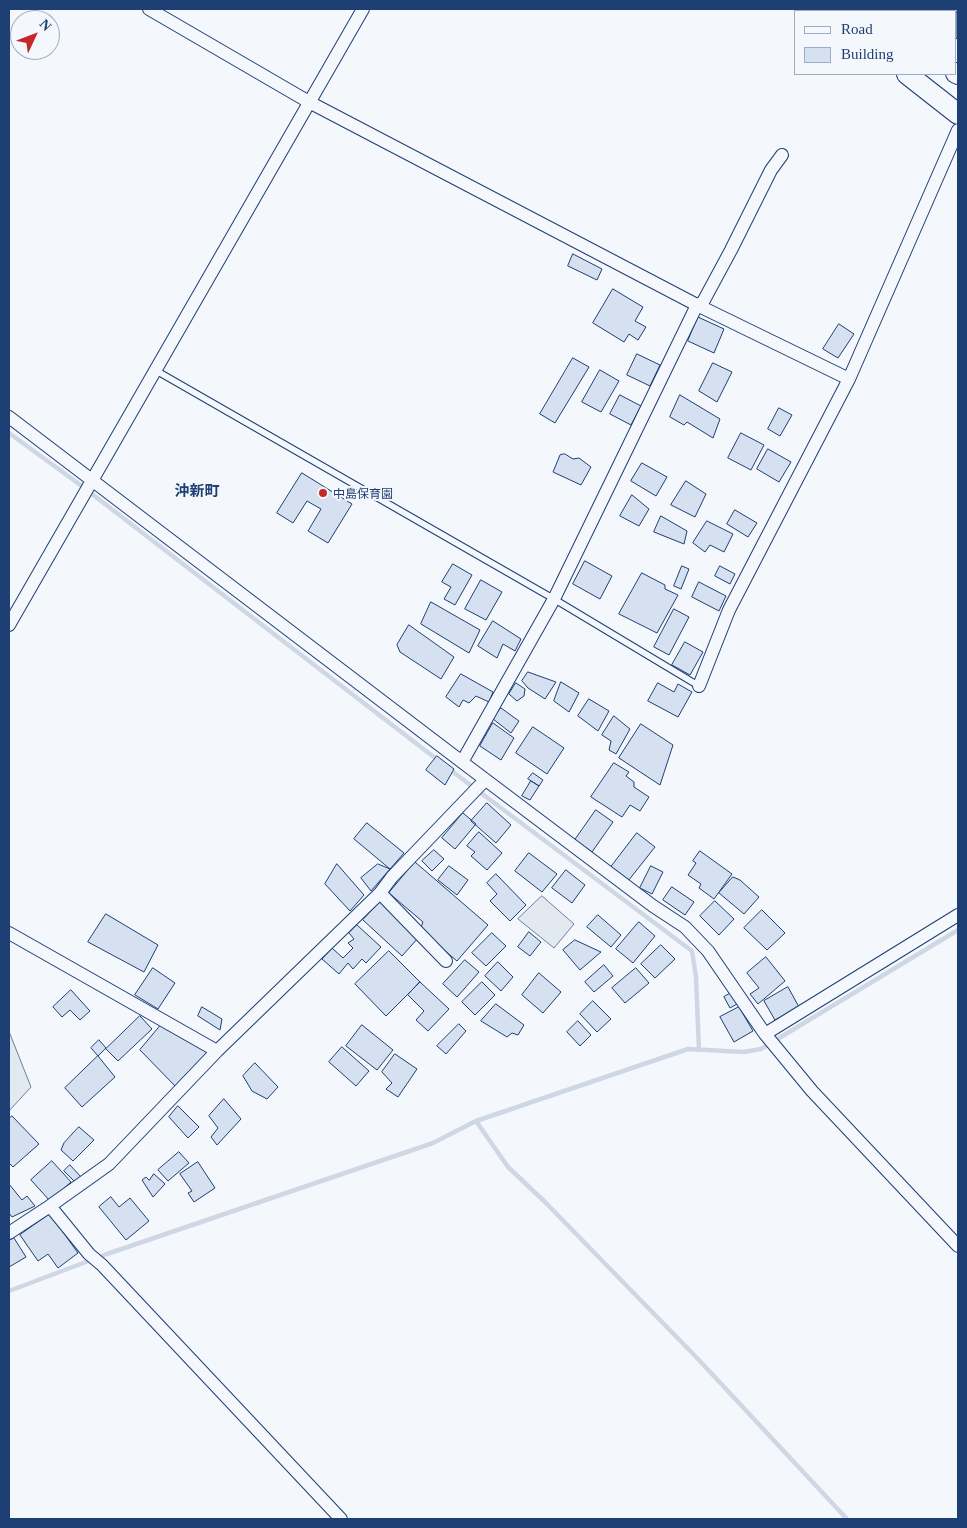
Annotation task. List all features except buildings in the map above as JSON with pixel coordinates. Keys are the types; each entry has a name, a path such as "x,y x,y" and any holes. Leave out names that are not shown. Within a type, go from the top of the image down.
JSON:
{"main road":[{"path":"908,75 958,114"}],"street":[{"path":"150,9 310,102 697,305 849,380"},
{"path":"9,626 363,9"},
{"path":"699,686 729,610 849,380 958,130"},
{"path":"462,762 554,600 697,305 703,302 771,170 782,155"},
{"path":"9,416 485,780 653,906 685,927 708,951 765,1034 812,1091 958,1246"},
{"path":"9,1234 109,1164 217,1051 380,893 392,877 485,780"},
{"path":"380,893 446,961"},
{"path":"765,1034 958,915"},
{"path":"9,933 217,1051"},
{"path":"50,1206 89,1254 102,1265 341,1519"}],"lane":[{"path":"155,370 554,600 699,686"}],"shaded area":[{"path":"542,896 574,924 554,948 518,919"},
{"path":"9,1035 31,1087 9,1111"}],"waterway":[{"path":"9,433 79,484 439,761"},
{"path":"449,769 692,951 696,977 699,1050"},
{"path":"9,1291 107,1254 433,1143 476,1121 688,1049 744,1052 761,1049 958,930"},
{"path":"476,1121 508,1167 545,1202 698,1359 847,1519"}],"place":[{"name":"中島保育園","path":"323,493"}],"district":[{"name":"沖新町","path":"197,490"}]}
